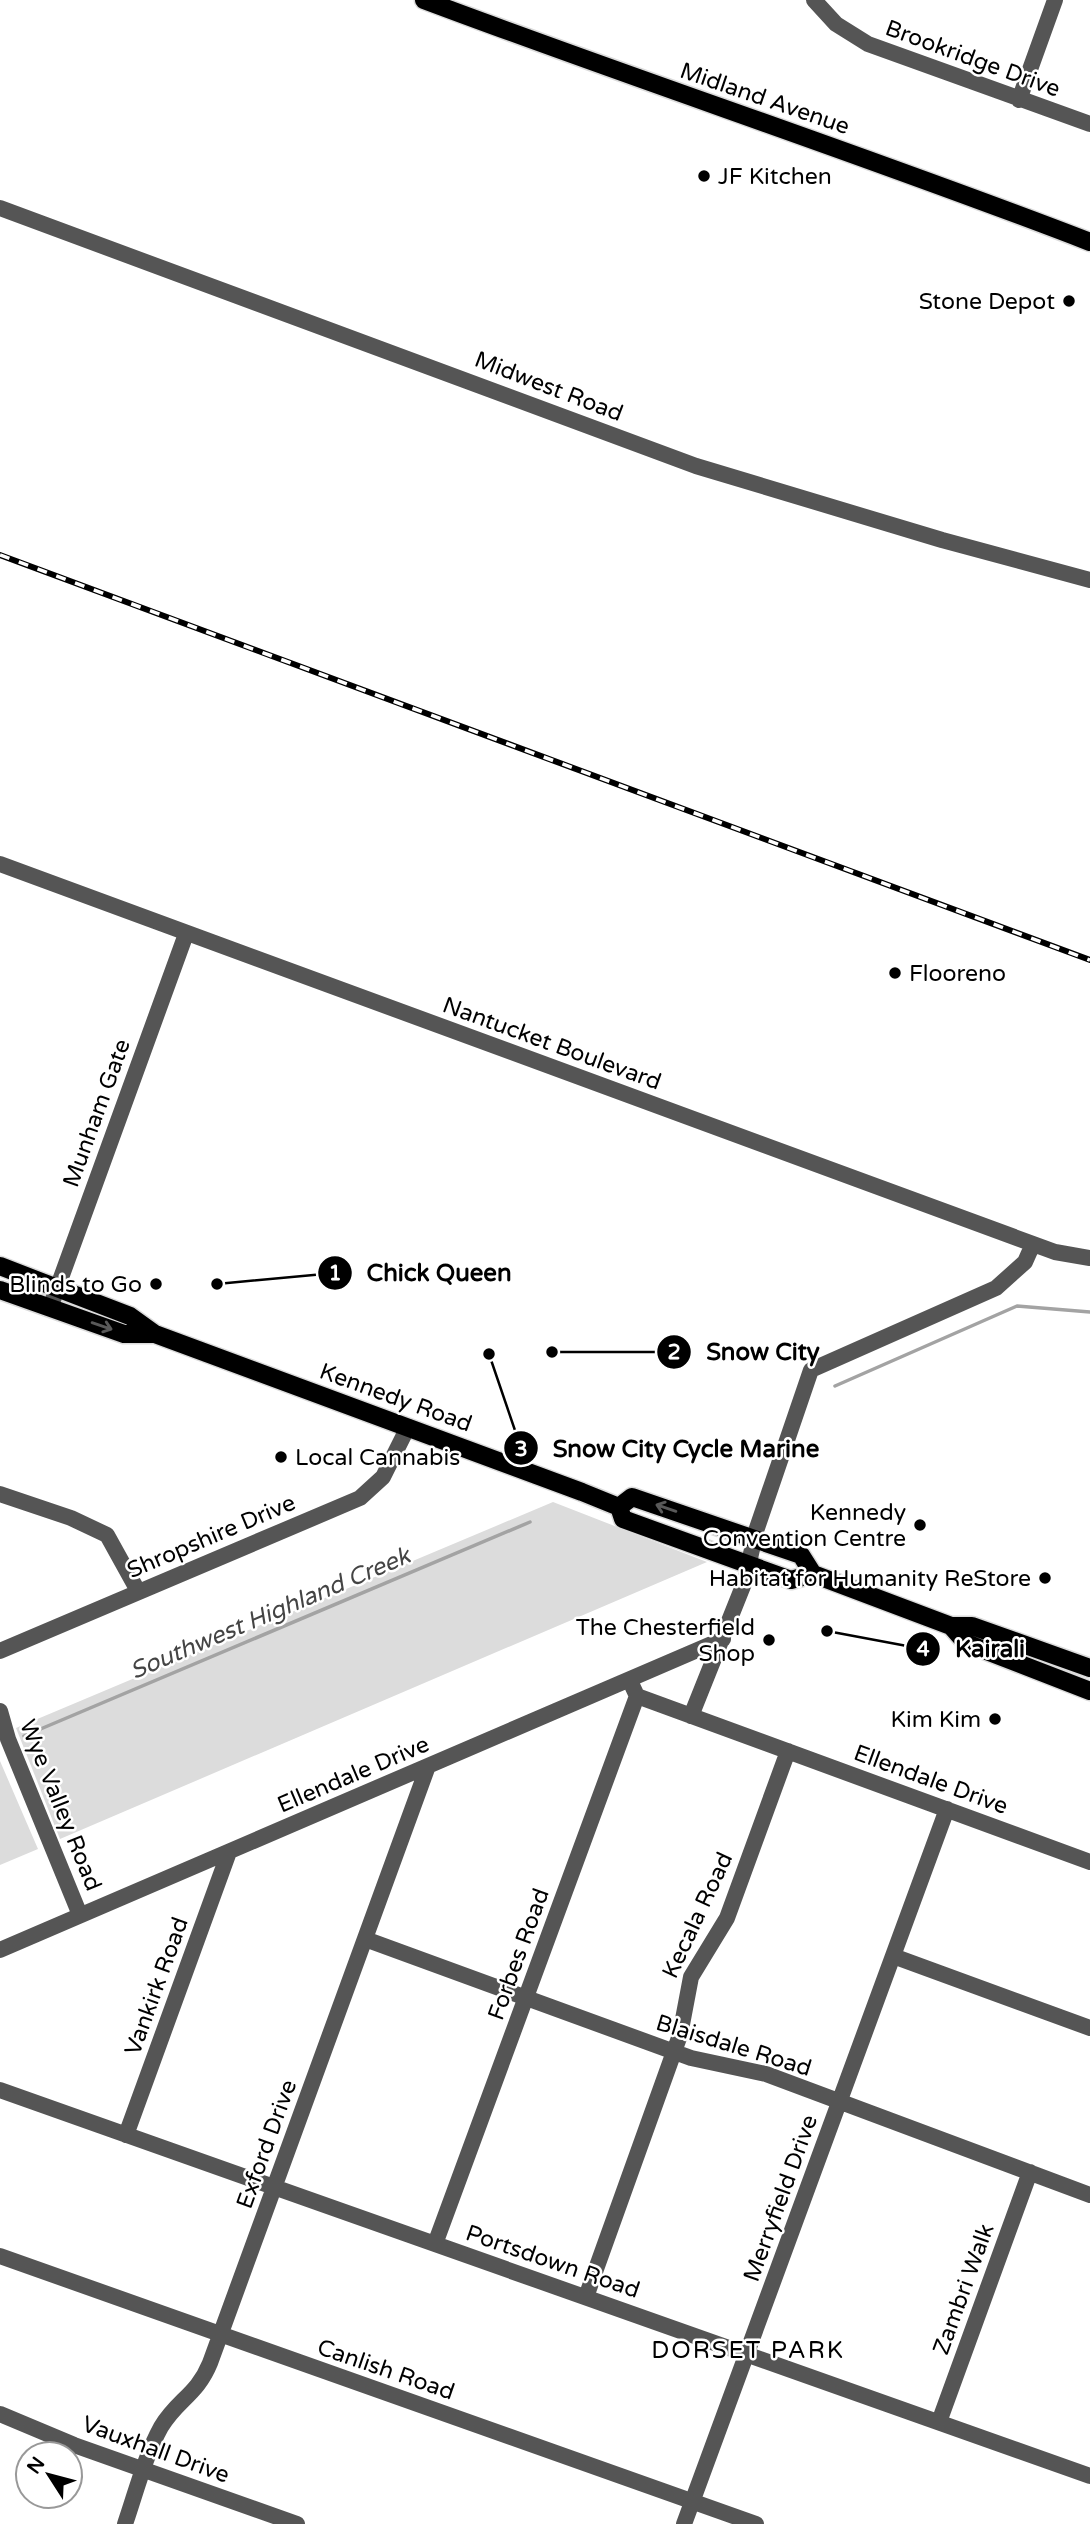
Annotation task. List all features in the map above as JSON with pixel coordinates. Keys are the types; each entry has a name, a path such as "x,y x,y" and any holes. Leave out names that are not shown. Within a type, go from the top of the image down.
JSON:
{"main road":[{"name":"Midland Avenue","path":"424,0 1090,242"},
{"name":"Kennedy Road","path":"0,1266 130,1316 155,1334 619,1507"},
{"name":"Kennedy Road","path":"0,1290 124,1334 155,1334"},
{"name":"Kennedy Road","path":"619,1507 632,1497 801,1555 813,1574"},
{"name":"Kennedy Road","path":"619,1507 623,1519 792,1580 813,1574 951,1626 972,1626 1090,1668"},
{"name":"Kennedy Road","path":"951,1626 966,1643 1090,1691"}],"street":[{"name":"Brookridge Drive","path":"814,0 836,23 868,44 1090,124"},
{"path":"1019,100 1055,0"},
{"name":"Midwest Road","path":"0,208 696,466 942,540 1090,580"},
{"name":"Nantucket Boulevard","path":"0,864 1055,1252 1090,1258"},
{"name":"Munham Gate","path":"50,1308 186,934"},
{"path":"691,1716 723,1639 749,1565 754,1539 811,1370 996,1288 1025,1262 1033,1244"},
{"name":"Shropshire Drive","path":"0,1651 360,1498 383,1477 408,1427"},
{"path":"0,1494 71,1518 107,1535 138,1591"},
{"name":"Ellendale Drive","path":"0,1950 723,1639"},
{"path":"630,1681 637,1696"},
{"name":"Ellendale Drive","path":"637,1696 1090,1862"},
{"name":"Forbes Road","path":"435,2244 637,1696"},
{"name":"Wye Valley Road","path":"0,1711 8,1739 80,1915"},
{"name":"Kecala Road","path":"586,2297 674,2052 691,1977 727,1917 788,1751"},
{"name":"Exford Drive","path":"125,2524 166,2419 203,2380 428,1766"},
{"name":"Merryfield Drive","path":"684,2524 947,1810"},
{"name":"Vankirk Road","path":"126,2135 229,1852"},
{"name":"Blaisdale Road","path":"365,1939 674,2052 757,2071 1090,2195"},
{"path":"893,1956 1090,2028"},
{"name":"Portsdown Road","path":"0,2090 1090,2476"},
{"name":"Zambri Walk","path":"939,2422 1030,2172"},
{"name":"Canlish Road","path":"0,2256 756,2524"},
{"name":"Vauxhall Drive","path":"0,2414 144,2470 298,2524"}],"shaded area":[{"path":"553,1502 707,1562 60,1839 16,1728"},
{"path":"0,1761 38,1849 0,1865"}],"waterway":[{"name":"Southwest Highland Creek","path":"835,1386 1017,1306 1090,1312"},
{"name":"Southwest Highland Creek","path":"24,1736 530,1522"}],"railway":[{"path":"0,555 1090,960"}],"place":[{"name":"JF Kitchen","path":"704,176"},
{"name":"Stone Depot","path":"1069,301"},
{"name":"Flooreno","path":"895,973"},
{"name":"Blinds to Go","path":"156,1284"},
{"name":"Chick Queen","path":"217,1284"},
{"name":"Snow City","path":"552,1352"},
{"name":"Snow City Cycle Marine","path":"489,1354"},
{"name":"Local Cannabis","path":"281,1457"},
{"name":"Kennedy Convention Centre","path":"920,1525"},
{"name":"Habitat for Humanity ReStore","path":"1045,1578"},
{"name":"Kairali","path":"827,1631"},
{"name":"The Chesterfield Shop","path":"769,1640"},
{"name":"Kim Kim","path":"995,1719"}],"district":[{"name":"DORSET PARK","path":"748,2350"}]}
